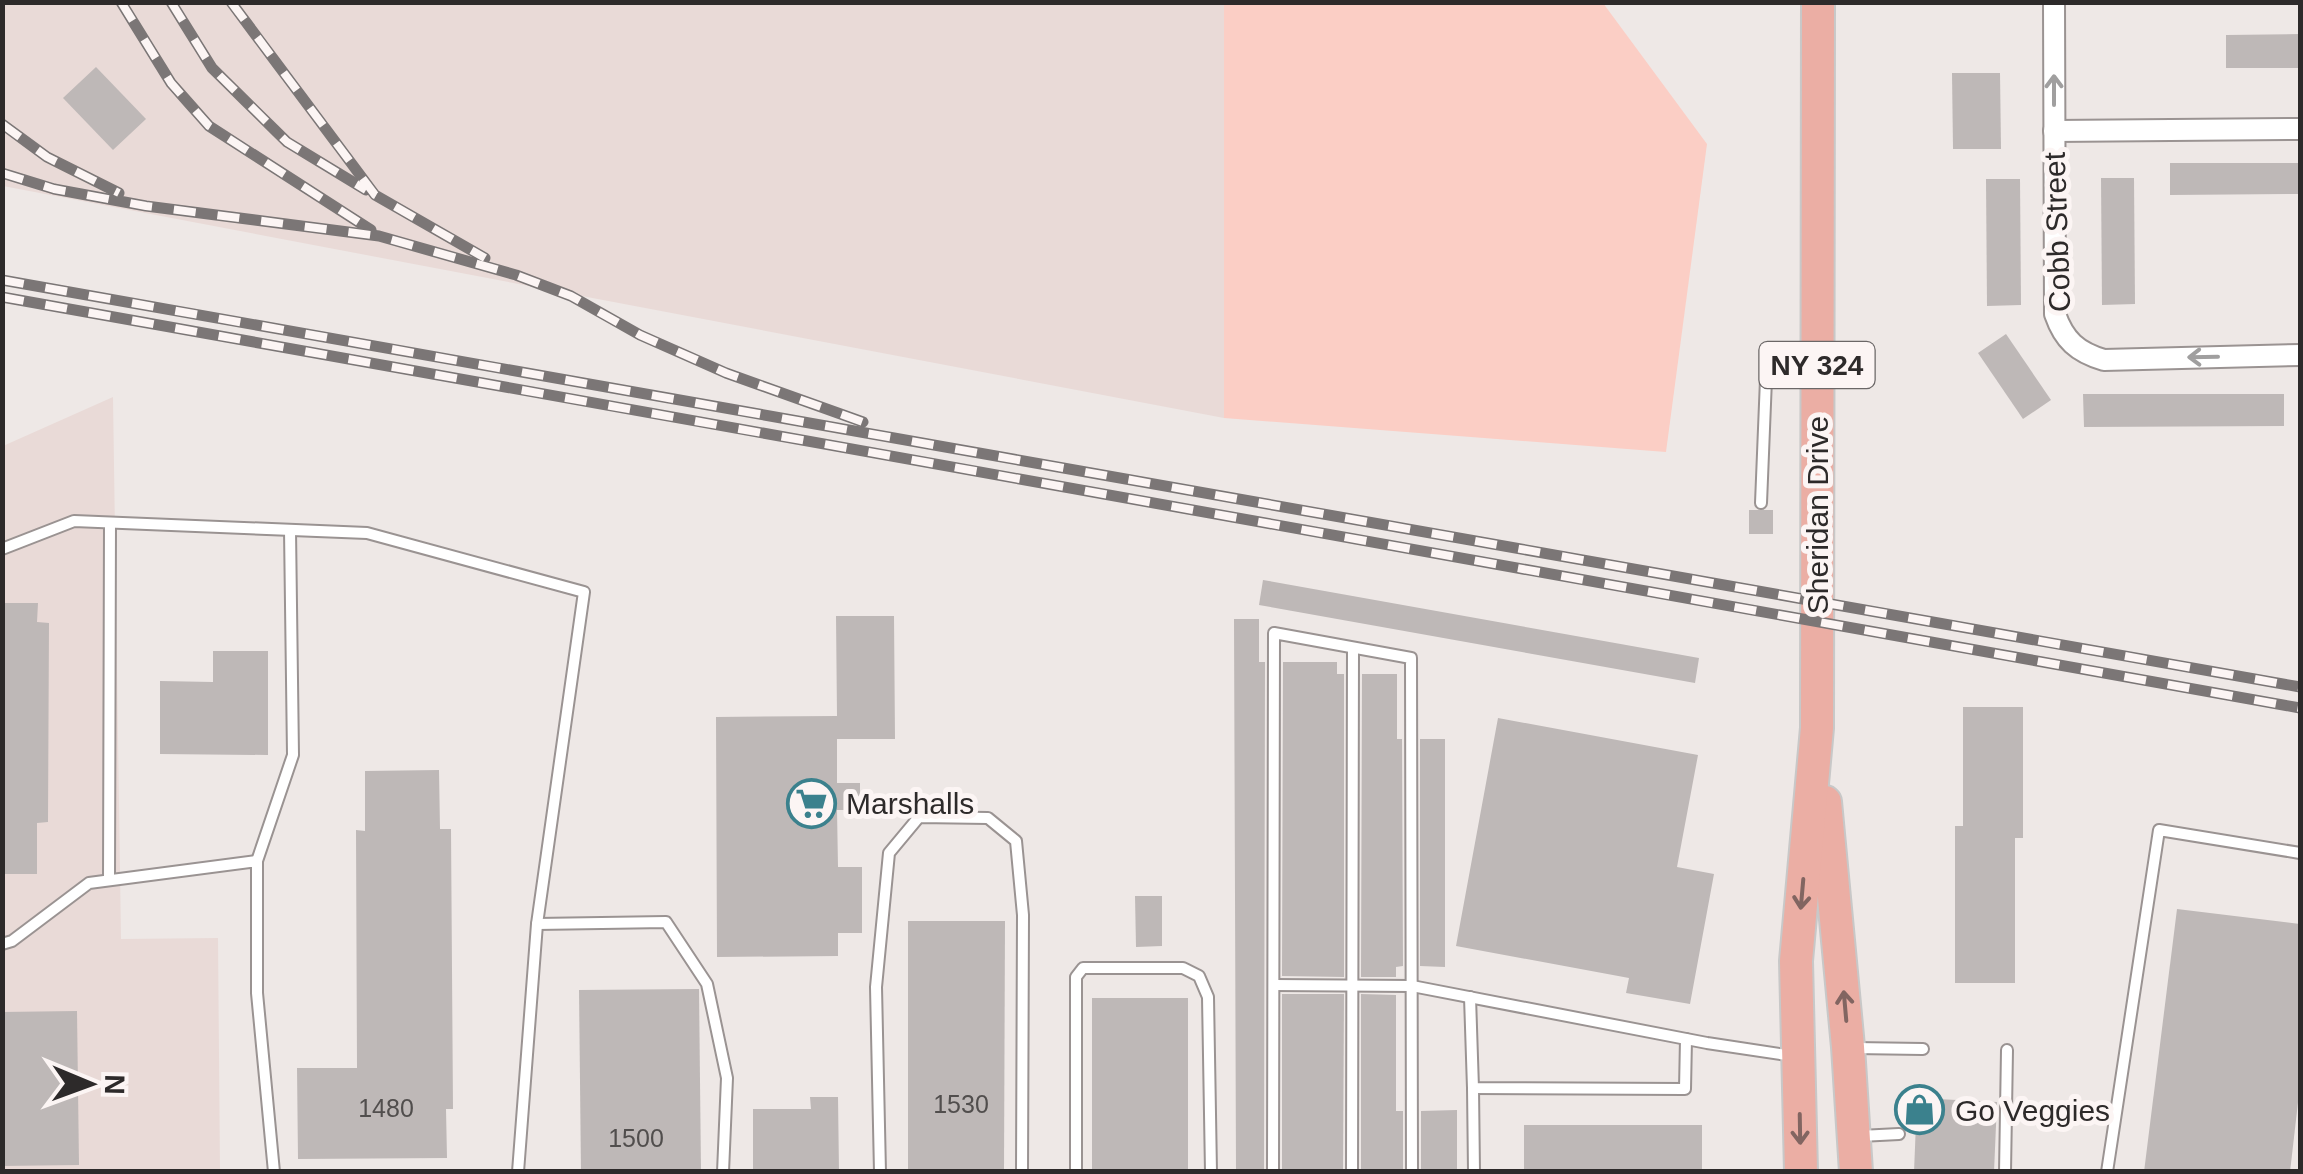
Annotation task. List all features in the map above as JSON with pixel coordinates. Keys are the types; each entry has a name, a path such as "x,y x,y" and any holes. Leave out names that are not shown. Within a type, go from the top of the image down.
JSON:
{"main road":[{"name":"Sheridan Drive","path":"1801,1172 1796,961 1817,728 1818,2"},
{"name":"Sheridan Drive","path":"1817,728 1856,1172"}],"street":[{"name":"Cobb Street","path":"2054,2 2055,314 2061,332 2072,345 2104,360 2300,355"},
{"path":"2054,131 2300,129"}],"lane":[{"path":"1761,503 1766,379 1817,380"},
{"path":"2,549 74,521 368,533 584,592 537,924 518,1172"},
{"path":"109,880 110,522"},
{"path":"274,1172 257,993 257,861 293,756 290,530"},
{"path":"1274,1172 1274,633 1411,658 1412,1172"},
{"path":"1352,1172 1353,648"},
{"path":"880,1172 876,987 889,853 919,818 988,818 1016,841 1022,914 1022,1172"},
{"path":"2107,1172 2159,830 2300,853"},
{"path":"2,944 12,941 89,883 257,861"},
{"path":"537,924 666,922 707,984 727,1078 723,1172"},
{"path":"1076,1172 1076,977 1083,968 1183,968 1199,976 1208,997 1211,1172"},
{"path":"1274,985 1412,986 1686,1039 1798,1056"},
{"path":"1470,997 1474,1172"},
{"path":"1473,1088 1685,1090 1686,1039"},
{"path":"1848,1048 1923,1049"},
{"path":"2006,1172 2007,1050"},
{"path":"1854,1136 1898,1134"}],"shaded area":[{"path":"2,3 1224,3 1224,418 3,186"},
{"path":"1224,3 1603,3 1707,144 1666,452 1224,418"},
{"path":"113,397 121,939 218,938 220,1171 3,1172 3,446"}],"building":[{"path":"2300,34 2300,68 2226,68 2226,35"},
{"path":"96,67 146,119 113,150 63,98"},
{"path":"1952,73 2000,73 2001,149 1953,149"},
{"path":"2170,163 2300,163 2300,194 2170,195"},
{"path":"2101,178 2134,178 2135,304 2102,305"},
{"path":"1986,179 2020,179 2021,305 1987,306"},
{"path":"2006,334 2051,400 2023,419 1978,353"},
{"path":"2083,394 2284,394 2284,426 2084,427"},
{"path":"1749,510 1773,510 1773,534 1749,534"},
{"path":"1263,580 1699,658 1695,683 1259,605"},
{"path":"2,603 38,603 37,622 49,623 48,822 37,823 37,874 2,874"},
{"path":"836,616 894,616 895,739 837,739 837,783 860,783 860,810 837,810 838,867 862,867 862,933 838,933 838,956 717,957 716,717 837,716"},
{"path":"1234,619 1259,619 1259,662 1265,662 1264,1172 1236,1172"},
{"path":"213,651 268,651 268,755 160,754 160,681 213,682"},
{"path":"1283,662 1337,662 1337,674 1344,674 1344,977 1282,976"},
{"path":"1362,674 1397,674 1397,739 1402,739 1403,966 1396,967 1396,977 1361,977"},
{"path":"1963,707 2023,707 2023,838 2015,838 2015,983 1955,983 1955,826 1963,826"},
{"path":"1498,718 1698,755 1677,867 1714,874 1690,1004 1626,993 1629,978 1456,946"},
{"path":"1420,739 1445,739 1445,967 1420,966"},
{"path":"439,770 440,829 451,829 453,1109 446,1109 447,1158 298,1159 297,1068 357,1068 356,830 365,831 365,771"},
{"path":"1135,896 1162,896 1162,946 1136,947"},
{"path":"2177,909 2300,924 2300,1085 2290,1172 2144,1172"},
{"path":"908,921 1005,921 1004,1172 908,1172"},
{"path":"699,989 701,1172 581,1172 579,990"},
{"path":"1282,994 1344,994 1343,1172 1282,1172"},
{"path":"1361,994 1396,995 1396,1111 1403,1111 1403,1172 1361,1172"},
{"path":"1092,998 1188,998 1188,1172 1092,1172"},
{"path":"77,1011 79,1165 2,1166 2,1012"},
{"path":"810,1097 838,1097 839,1172 753,1172 753,1109 811,1109"},
{"path":"1917,1098 1997,1102 1994,1172 1914,1172"},
{"path":"1457,1110 1457,1172 1421,1172 1421,1111"},
{"path":"1524,1125 1702,1125 1702,1172 1524,1172"}],"railway":[{"path":"121,2 171,83 209,126 371,230"},
{"path":"171,2 212,68 287,142 366,190"},
{"path":"231,2 375,195 485,258"},
{"path":"2,124 47,157 119,193"},
{"path":"2,173 54,189 146,206 379,236 516,275 571,296 640,335 726,373 863,422"},
{"path":"2,280 2300,687"},
{"path":"2,297 2300,708"}],"place":[{"name":"Marshalls","path":"811,803"},
{"name":"Go Veggies","path":"1920,1110"}]}
